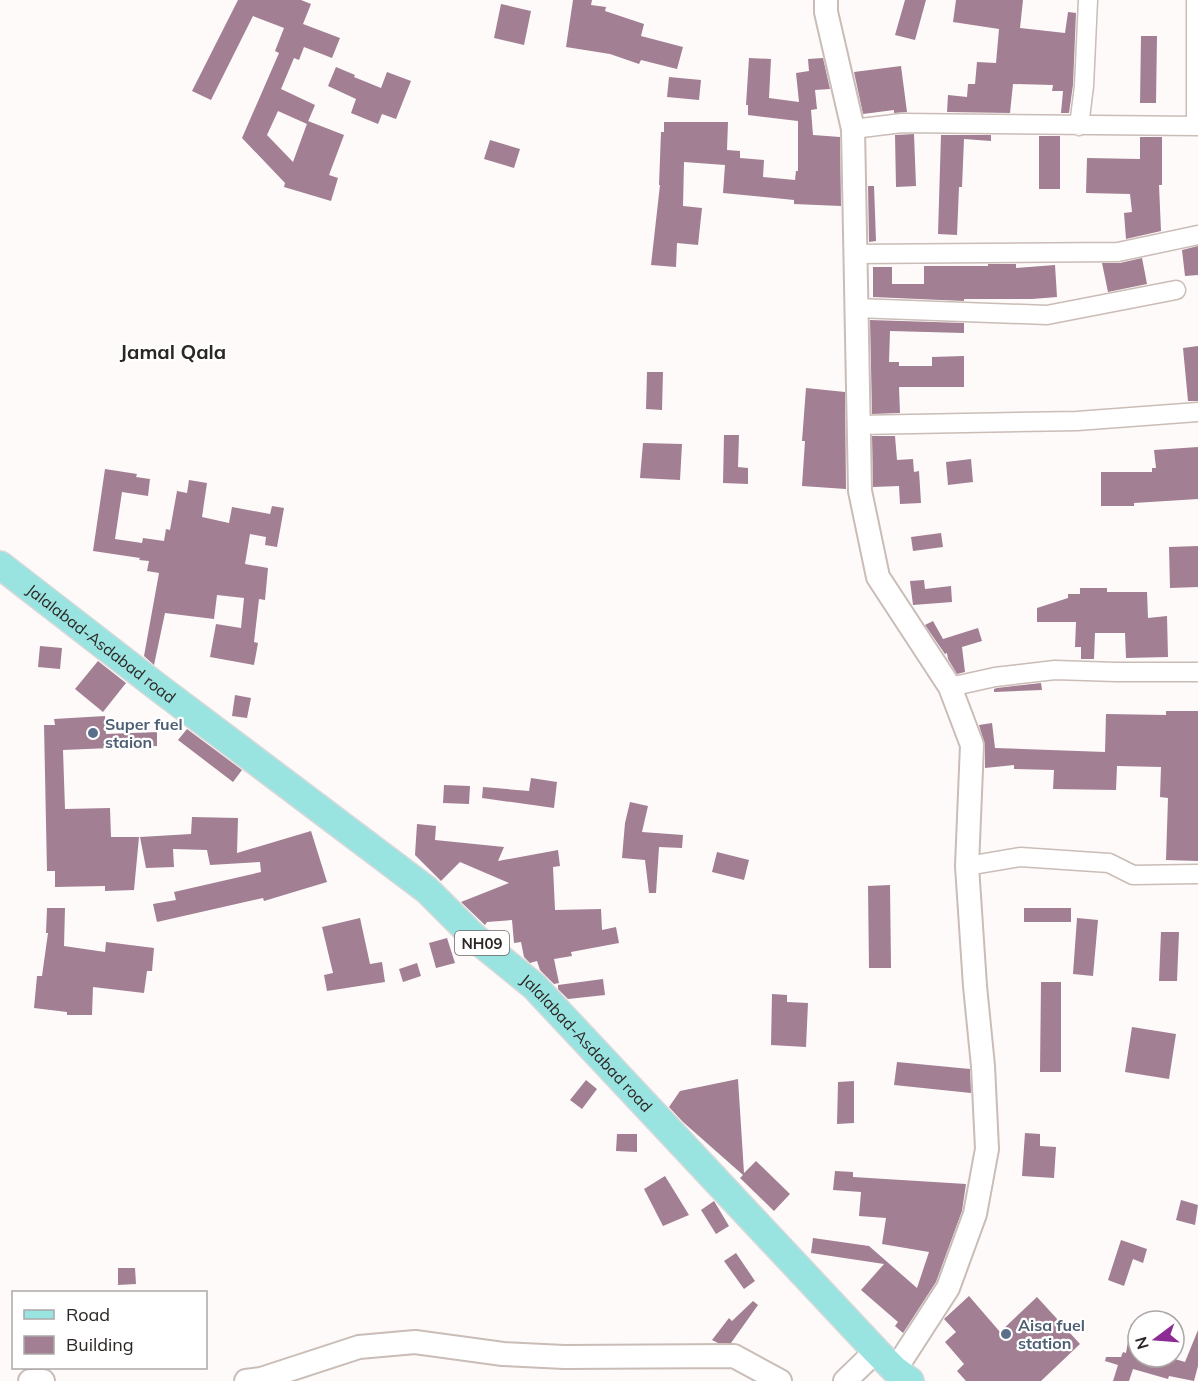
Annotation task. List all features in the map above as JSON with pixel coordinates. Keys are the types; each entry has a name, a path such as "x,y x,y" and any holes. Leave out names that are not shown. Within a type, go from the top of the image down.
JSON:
{"main road":[{"name":"Jalalabad-Asdabad road","path":"0,565 155,685 428,890 476,938 534,986 894,1367"}],"street":[{"path":"826,0 826,12 853,129 860,491 878,577 950,687 972,746 967,866 983,1066 987,1149 984,1176 975,1214 948,1288 894,1367 845,1381"},
{"path":"1079,126 1084,86 1088,0"},
{"path":"853,129 902,123 1197,126 1196,0"},
{"path":"855,255 1085,254 1118,252 1198,235"},
{"path":"856,308 944,310 1039,316 1176,290"},
{"path":"859,425 1077,421 1198,412"},
{"path":"950,687 995,677 1055,670 1198,672"},
{"path":"967,866 1020,857 1109,863 1133,874 1198,874"},
{"path":"246,1381 261,1379 359,1347 415,1342 503,1354 564,1357 734,1356 780,1381"},
{"path":"30,1381 44,1381"}],"building":[{"path":"238,0 301,0 311,4 303,24 340,38 332,58 304,47 299,60 294,58 281,89 315,105 308,121 344,135 329,175 338,178 331,201 284,187 285,183 242,138 279,53 275,51 284,28 253,16 211,100 192,91","holes":["278,111 307,124 293,162 267,135"]},
{"path":"573,0 592,0 591,5 606,7 605,11 644,24 641,36 683,47 677,69 641,60 639,64 610,54 566,47"},
{"path":"905,0 926,0 915,40 895,35"},
{"path":"956,0 1023,0 1020,28 1065,33 1068,12 1076,13 1073,85 1069,113 1061,113 1063,91 1052,91 1053,85 1013,84 1010,113 947,112 948,95 967,97 968,84 975,84 977,62 996,63 999,29 953,22"},
{"path":"501,4 531,11 524,45 494,38"},
{"path":"1141,36 1157,36 1156,103 1140,103"},
{"path":"749,58 771,59 769,98 799,102 796,73 809,71 808,59 823,58 830,89 815,90 817,109 811,110 813,135 840,137 841,206 794,204 794,200 723,193 725,165 684,162 683,206 702,208 698,245 677,243 676,267 651,265 660,185 661,132 664,132 664,122 728,122 727,150 740,151 740,158 764,160 763,177 795,180 796,171 798,171 798,121 748,115 748,105 746,105"},
{"path":"901,66 907,112 894,113 894,110 863,114 854,72"},
{"path":"336,67 381,88 387,72 411,81 396,119 382,114 378,124 351,113 356,99 328,86"},
{"path":"669,77 701,80 699,100 667,97"},
{"path":"914,134 916,186 896,187 895,135"},
{"path":"941,135 991,135 991,141 964,139 957,235 938,234"},
{"path":"1039,136 1060,136 1060,189 1039,189"},
{"path":"1140,137 1162,137 1162,185 1159,185 1161,231 1126,239 1124,213 1132,212 1130,194 1086,193 1087,158 1140,159"},
{"path":"490,140 520,149 514,168 484,159"},
{"path":"868,186 874,186 876,241 869,242"},
{"path":"1198,246 1198,275 1185,276 1182,250"},
{"path":"1142,258 1147,284 1108,292 1102,263 1120,263"},
{"path":"988,264 1016,264 1016,268 1055,265 1057,297 964,299 964,301 873,297 873,267 892,267 892,284 924,284 924,266 988,266"},
{"path":"870,320 964,323 964,333 890,331 889,362 899,362 899,366 932,366 932,357 964,356 964,387 899,387 900,413 872,414"},
{"path":"1198,346 1198,401 1188,401 1183,348"},
{"path":"647,372 663,372 662,410 646,409"},
{"path":"806,388 845,392 846,489 802,486 805,441 802,441"},
{"path":"724,435 739,435 738,467 748,468 748,484 723,483"},
{"path":"872,436 895,436 897,460 913,459 914,472 919,471 921,503 900,504 899,486 873,487"},
{"path":"643,443 682,444 680,480 640,478"},
{"path":"1198,447 1198,499 1134,503 1134,506 1101,506 1101,472 1152,472 1152,468 1156,468 1154,450"},
{"path":"971,459 973,482 948,485 946,462"},
{"path":"105,469 137,474 136,477 150,479 148,496 122,492 115,539 142,543 143,538 164,541 166,529 170,530 177,491 187,493 189,480 207,483 202,517 229,523 232,507 270,514 272,506 284,508 277,547 265,545 266,537 250,534 245,564 268,568 265,600 259,599 254,642 258,643 254,665 210,657 216,624 241,628 244,598 217,595 214,619 165,613 154,665 144,656 159,573 147,571 149,561 139,560 140,558 93,551"},
{"path":"941,533 943,547 913,551 911,537"},
{"path":"1198,546 1198,587 1170,588 1169,547"},
{"path":"924,580 925,589 951,586 952,602 913,605 910,581"},
{"path":"1080,588 1107,588 1107,592 1147,592 1148,618 1167,616 1168,657 1126,658 1125,633 1095,633 1094,659 1081,659 1081,647 1075,647 1076,622 1037,622 1037,608 1068,598 1068,594 1080,594"},
{"path":"933,621 943,639 978,628 982,641 962,647 965,672 957,674 947,653 945,654 925,625"},
{"path":"40,646 62,648 60,669 38,667"},
{"path":"98,661 126,683 103,712 75,689"},
{"path":"1041,683 1042,690 994,692 997,688"},
{"path":"235,695 251,698 247,718 232,716"},
{"path":"1166,711 1198,711 1198,861 1166,860 1168,798 1160,797 1161,767 1117,766 1116,790 1053,789 1054,770 1014,769 1014,765 985,768 985,745 979,725 992,723 995,748 1105,752 1106,714 1166,715"},
{"path":"105,716 106,734 157,732 157,746 63,750 65,809 110,808 111,837 139,837 134,890 105,891 105,886 55,887 55,871 47,871 44,725 55,725 54,719"},
{"path":"187,729 242,770 233,782 178,740"},
{"path":"531,778 557,782 554,808 482,798 483,787 529,791"},
{"path":"444,785 470,786 469,804 443,803"},
{"path":"630,802 648,806 642,832 683,835 682,848 659,847 656,893 649,893 645,860 622,858 625,823"},
{"path":"192,817 238,818 237,853 311,831 327,882 264,901 263,898 157,922 153,904 176,900 174,892 261,872 260,862 210,865 207,850 173,849 174,867 146,868 140,837 191,834"},
{"path":"417,824 436,826 435,840 504,847 498,861 558,850 560,866 553,867 555,910 601,909 602,930 616,927 619,943 571,952 572,956 554,959 559,983 554,984 540,970 537,961 530,963 524,957 521,942 514,943 512,920 487,922 485,925 461,902 509,883 460,862 441,881 415,855"},
{"path":"717,852 749,860 744,880 712,872"},
{"path":"890,885 891,968 869,968 868,886"},
{"path":"47,908 65,908 64,946 105,952 106,942 154,948 152,971 147,971 144,993 93,987 92,1015 67,1015 67,1012 34,1008 37,976 42,976 48,933 46,933"},
{"path":"1024,908 1071,908 1071,922 1024,922"},
{"path":"360,918 370,964 382,962 385,982 327,991 324,975 333,973 322,927"},
{"path":"1077,918 1098,920 1093,976 1073,974"},
{"path":"1161,932 1179,932 1177,981 1159,981"},
{"path":"447,938 455,963 436,968 429,943"},
{"path":"417,963 421,976 403,982 399,969"},
{"path":"603,979 605,995 568,999 558,989 558,985"},
{"path":"1041,982 1061,982 1061,1072 1040,1072"},
{"path":"772,994 787,995 787,1002 808,1003 806,1047 771,1045"},
{"path":"1132,1027 1176,1034 1169,1079 1125,1072"},
{"path":"897,1062 970,1069 971,1093 894,1085"},
{"path":"738,1079 744,1173 756,1161 790,1194 774,1211 740,1178 743,1175 669,1107 680,1091"},
{"path":"586,1080 597,1089 582,1109 570,1100"},
{"path":"854,1081 854,1123 837,1124 838,1082"},
{"path":"1025,1133 1040,1134 1040,1146 1056,1147 1054,1178 1022,1176"},
{"path":"617,1134 637,1134 637,1152 616,1151"},
{"path":"835,1171 853,1172 853,1177 966,1184 962,1211 936,1282 903,1333 895,1326 898,1322 861,1290 884,1264 811,1253 813,1238 869,1246 917,1288 929,1252 882,1244 886,1218 859,1216 861,1192 833,1190"},
{"path":"665,1176 689,1215 663,1226 644,1189"},
{"path":"1181,1200 1198,1205 1195,1225 1176,1220"},
{"path":"714,1201 729,1226 716,1234 701,1210"},
{"path":"1121,1240 1147,1249 1143,1263 1133,1259 1124,1286 1108,1280"},
{"path":"736,1253 755,1281 744,1289 724,1261"},
{"path":"118,1268 135,1268 136,1284 118,1285"},
{"path":"969,1296 1000,1332 1037,1297 1080,1344 1041,1381 966,1381 957,1371 964,1364 945,1342 956,1332 944,1319"},
{"path":"753,1301 758,1305 731,1343 718,1343 712,1340 729,1318 732,1321"},
{"path":"1198,1330 1198,1366 1194,1381 1169,1376 1168,1379 1133,1369 1186,1369 1186,1360"},
{"path":"1123,1352 1126,1353 1126,1369 1133,1369 1129,1381 1113,1381 1118,1365 1105,1361 1106,1357 1121,1357"}],"place":[{"name":"Super fuel staion","path":"93,733"},
{"name":"Aisa fuel station","path":"1006,1334"}],"district":[{"name":"Jamal Qala","path":"173,351"}]}
